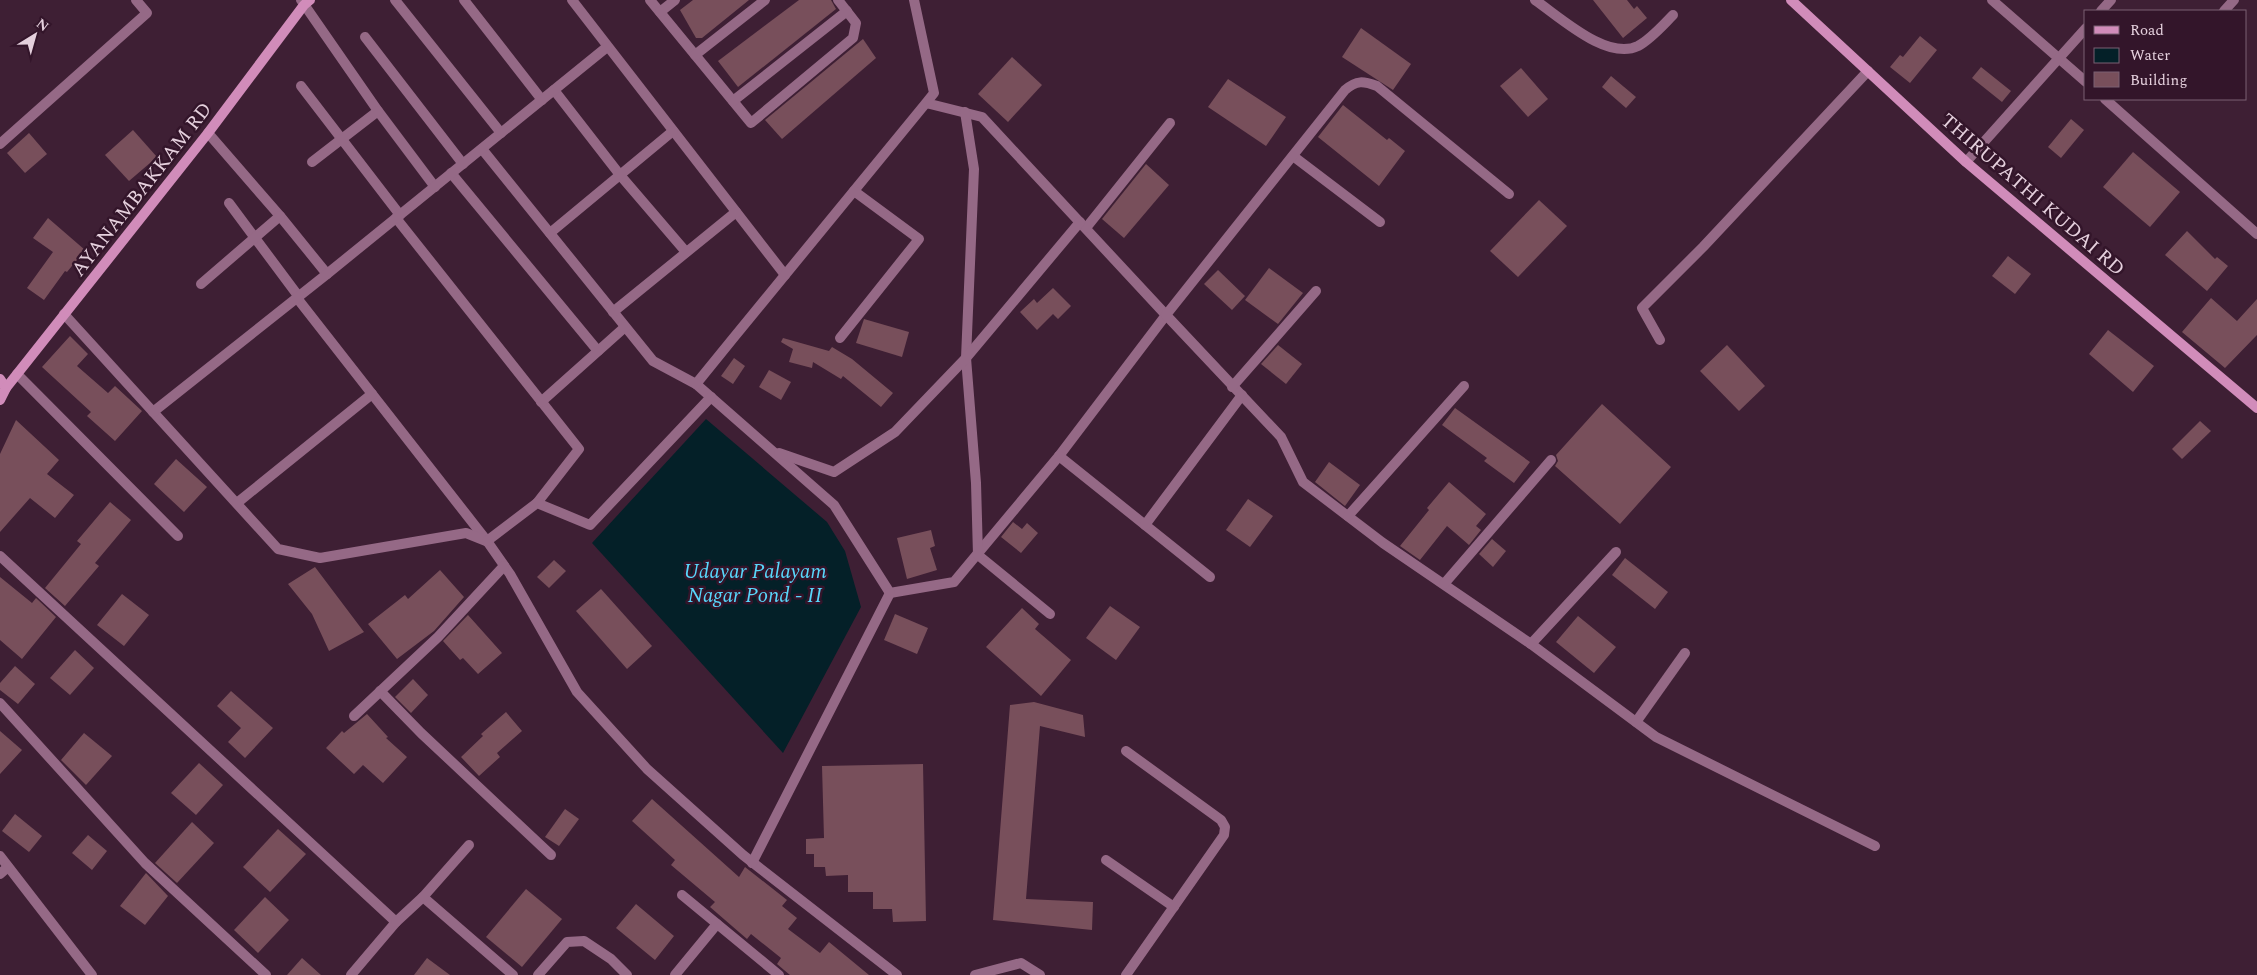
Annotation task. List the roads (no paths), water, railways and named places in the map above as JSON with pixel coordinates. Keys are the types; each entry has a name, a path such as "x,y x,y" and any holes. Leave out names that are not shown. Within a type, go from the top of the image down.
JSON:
{"street":[{"path":"0,144 147,13 136,0"},
{"path":"394,0 501,133"},
{"path":"464,0 542,100"},
{"path":"572,0 785,275"},
{"path":"650,0 751,122 853,38 856,23 838,0"},
{"path":"660,12 675,0"},
{"path":"695,55 765,0"},
{"path":"696,384 934,93 914,0"},
{"path":"1536,0 1602,45 1626,50 1639,45 1674,15"},
{"name":"THIRUPATHI KUDAI RD","path":"1791,0 1966,162 2257,408"},
{"path":"1992,0 2084,80"},
{"path":"2102,10 2111,0"},
{"path":"2225,10 2234,0"},
{"path":"305,2 378,111 435,187"},
{"name":"AYANAMBAKKAM RD","path":"0,400 3,383 17,374 208,133 305,2"},
{"path":"733,100 847,11"},
{"path":"1966,162 2084,30"},
{"path":"365,37 463,164"},
{"path":"153,412 298,298 608,47"},
{"path":"1660,340 1642,308 1703,247 1868,71"},
{"path":"890,593 954,582 1059,456 1166,315 1345,90 1353,83 1363,81 1377,86 1509,194"},
{"path":"301,86 398,217 579,449 536,503 487,541"},
{"path":"554,90 620,175 686,252"},
{"path":"2105,100 2257,234"},
{"path":"926,103 982,117 1232,387 1242,395 1281,437 1303,482 1348,516 1531,644 1656,737 1875,846"},
{"path":"312,162 378,111"},
{"path":"965,112 974,169 966,358 976,483 978,555 1050,614"},
{"path":"772,450 834,472 895,432 966,358 1083,225 1170,122"},
{"path":"550,233 673,131"},
{"path":"208,133 327,274"},
{"path":"482,149 653,361 696,384 834,505 890,593"},
{"path":"1292,156 1380,222"},
{"path":"451,173 598,350"},
{"path":"840,338 919,239 854,191"},
{"path":"229,203 256,237 298,298 487,541 504,566 577,692 647,769 752,863 897,975"},
{"path":"613,312 736,212"},
{"path":"201,284 280,216"},
{"path":"1232,387 1316,291"},
{"path":"64,314 278,548 320,558 466,533 487,541"},
{"path":"541,402 625,327"},
{"path":"17,374 178,536"},
{"path":"1348,516 1464,386"},
{"path":"237,503 372,394"},
{"path":"1145,525 1242,395"},
{"path":"536,503 590,524 711,397"},
{"path":"1059,456 1210,577"},
{"path":"1444,584 1551,460"},
{"path":"1531,644 1616,552"},
{"path":"0,556 396,922"},
{"path":"354,716 438,637 504,566"},
{"path":"752,863 890,593"},
{"path":"1636,722 1685,653"},
{"path":"380,692 551,855"},
{"path":"0,703 145,863 266,975"},
{"path":"1126,751 1221,820 1224,827 1224,835 1126,975"},
{"path":"351,975 396,922 423,897 468,845"},
{"path":"0,856 4,871 92,975"},
{"path":"1106,860 1174,907"},
{"path":"682,895 779,975"},
{"path":"423,897 513,975"},
{"path":"674,975 716,924"},
{"path":"538,975 567,942 584,941 611,959 627,975"},
{"path":"975,975 1021,963 1040,975"}],"water":[{"name":"Udayar Palayam Nagar Pond - II","path":"706,419 827,522 845,551 861,607 783,753 592,543"}]}
